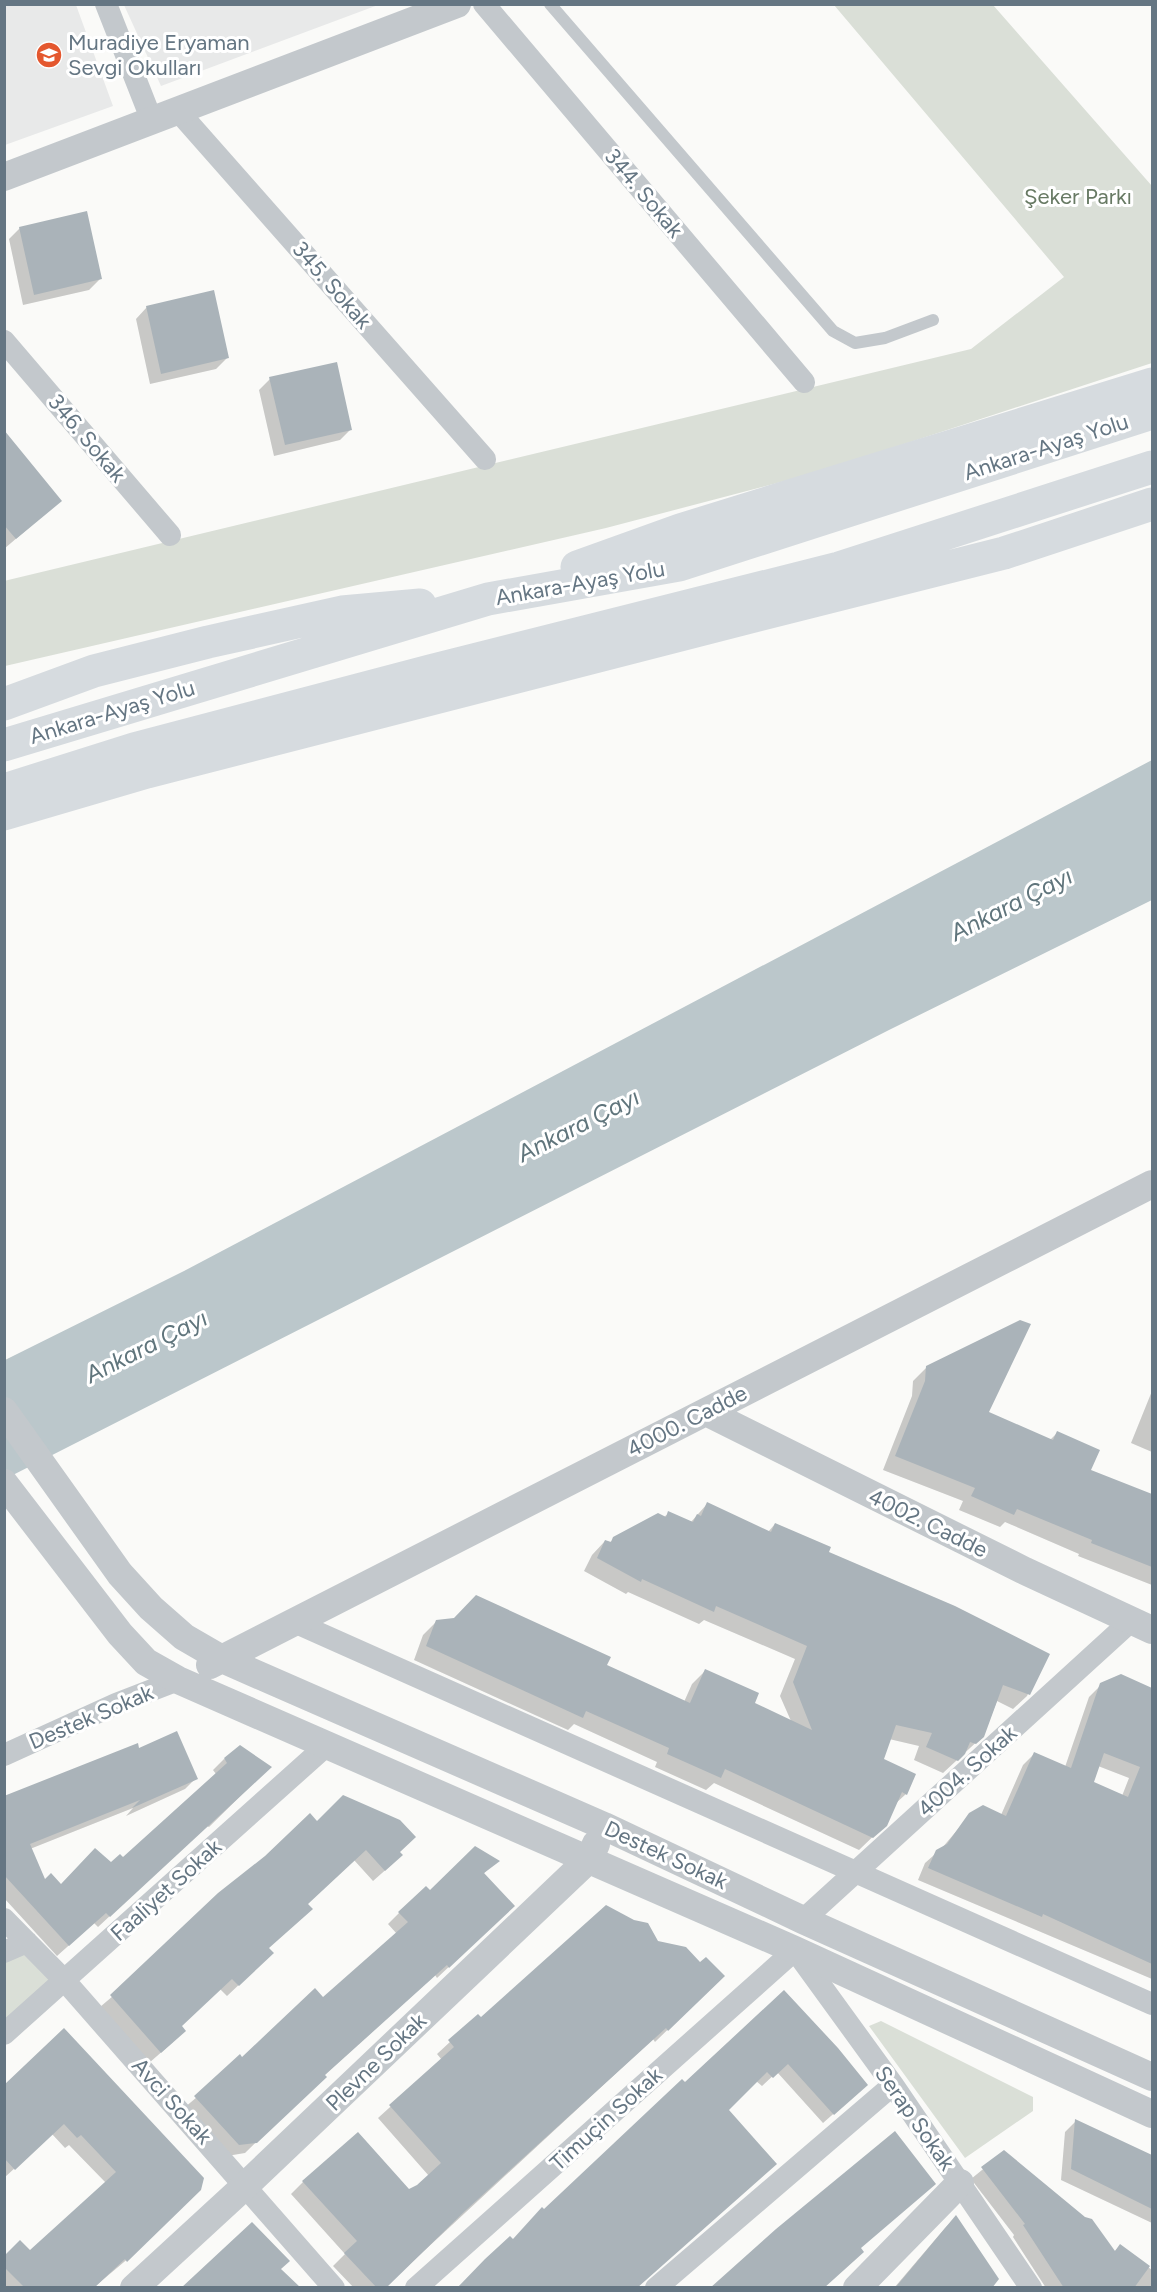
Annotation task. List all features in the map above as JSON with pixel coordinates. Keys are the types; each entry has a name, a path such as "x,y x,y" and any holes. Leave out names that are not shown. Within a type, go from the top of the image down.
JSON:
{"highway":[{"path":"4,704 94,671 342,612 488,599 680,530 1152,384"},
{"name":"Ankara-Ayaş Yolu","path":"4,744 488,599 679,565 1152,413"},
{"name":"Ankara-Ayaş Yolu","path":"4,790 134,750 430,671 839,568 1152,467"},
{"path":"4,814 147,772 1004,553 1152,504"},
{"path":"529,645 754,616"}],"street":[{"path":"106,4 152,121"},
{"path":"4,177 457,4"},
{"name":"344. Sokak","path":"483,4 804,382"},
{"name":"345. Sokak","path":"178,111 485,459"},
{"name":"346. Sokak","path":"4,340 170,535"},
{"name":"4000. Cadde","path":"222,1659 1152,1184"},
{"path":"4,1411 120,1574 151,1608 184,1637 222,1659"},
{"name":"4002. Cadde","path":"706,1412 1142,1626"},
{"path":"7,1486 120,1634 146,1662 178,1680"},
{"path":"294,1622 1152,2004"},
{"name":"4004. Sokak","path":"803,1920 1142,1626"},
{"name":"Destek Sokak","path":"4,1755 222,1659 604,1826 803,1920 1152,2077"},
{"name":"Destek Sokak","path":"178,1680 795,1950 1152,2114"},
{"name":"Faaliyet Sokak","path":"4,2034 327,1745"},
{"name":"Plevne Sokak","path":"134,2288 246,2185 589,1859 604,1826"},
{"name":"Avci Sokak","path":"4,1919 65,1981 334,2288"},
{"path":"4,1952 27,1942"},
{"name":"Serap Sokak","path":"795,1950 893,2085 960,2183 1022,2283"},
{"name":"Timuçin Sokak","path":"416,2288 795,1950"},
{"path":"656,2288 893,2085"},
{"path":"857,2288 960,2183"}],"lane":[{"path":"550,4 833,331 855,343 885,338 933,320"}],"shaded area":[{"name":"Muradiye Eryaman Sevgi Okulları","path":"5,4 76,5 113,106 5,145"},
{"path":"124,5 378,5 161,86"}],"green space":[{"name":"Şeker Parkı","path":"834,5 993,5 1152,186 1152,363 819,472 606,528 5,666 4,581 971,349 1064,277"},
{"path":"34,1950 62,1982 5,2026 5,1961"},
{"path":"881,2021 1033,2097 1033,2111 965,2158 869,2026"}],"water":[{"name":"Ankara Çayı","path":"1152,760 1152,900 889,1030 5,1479 5,1360 184,1271"}],"building":[{"path":"87,211 102,279 34,295 19,227"},
{"path":"214,290 229,358 161,374 146,306"},
{"path":"337,362 352,430 285,445 269,377"},
{"path":"4,430 62,501 16,539 4,525"},
{"path":"1020,1320 1031,1324 989,1412 1053,1440 1057,1431 1100,1450 1091,1470 1152,1494 1152,1567 1091,1543 1092,1540 1017,1509 1014,1515 971,1496 975,1488 895,1456 925,1381 926,1366"},
{"path":"707,1502 771,1532 775,1523 831,1547 829,1552 955,1606 1050,1654 1030,1695 1003,1685 984,1737 976,1744 970,1742 965,1754 958,1761 926,1747 932,1733 896,1725 884,1759 916,1774 907,1795 902,1792 887,1826 873,1838 725,1769 721,1778 667,1754 669,1748 586,1711 583,1718 426,1646 436,1620 454,1618 476,1595 611,1657 607,1665 690,1703 705,1669 759,1693 755,1703 812,1730 793,1682 807,1646 716,1606 714,1612 642,1579 641,1582 597,1558 605,1540 611,1542 613,1537 658,1513 666,1517 668,1511 693,1522 697,1514 701,1516"},
{"path":"1121,1674 1152,1688 1152,1964 1043,1914 1042,1917 928,1868 936,1850 947,1844 969,1813 983,1805 1006,1816 1034,1752 1071,1768 1100,1683","holes":["1104,1753 1140,1767 1128,1797 1094,1782"]},
{"path":"177,1731 198,1779 132,1808 140,1800 30,1844 45,1879 51,1873 61,1884 95,1848 111,1862 120,1854 123,1857 227,1763 224,1758 240,1745 272,1767 110,1917 106,1913 69,1946 4,1875 4,1796 138,1743 139,1748"},
{"path":"343,1795 400,1820 416,1837 400,1852 403,1855 385,1871 366,1850 308,1904 313,1909 269,1948 274,1953 239,1986 232,1979 182,2026 186,2031 161,2053 110,1995 218,1893 265,1856 310,1813 317,1821"},
{"path":"475,1846 500,1861 484,1873 515,1906 449,1968 447,1965 325,2075 327,2077 257,2143 239,2145 194,2096 240,2054 242,2057 315,1988 323,1997 408,1922 398,1912 426,1886 430,1890"},
{"path":"606,1905 634,1920 648,1923 658,1941 686,1947 700,1962 706,1957 725,1976 668,2031 666,2028 465,2211 386,2288 377,2288 344,2253 357,2241 302,2181 358,2132 409,2189 417,2185 441,2163 389,2105 454,2047 448,2040 478,2014 481,2017"},
{"path":"784,1990 838,2048 868,2085 834,2115 788,2064 773,2078 767,2072 729,2110 777,2164 637,2288 457,2288 510,2236 513,2239 542,2207 544,2209 682,2079 685,2082"},
{"path":"64,2028 204,2178 201,2190 127,2262 125,2259 94,2288 25,2288 4,2267 4,2256 20,2240 30,2250 116,2172 81,2135 77,2138 64,2124 15,2170 4,2158 4,2085"},
{"path":"1075,2119 1152,2155 1152,2209 1071,2169"},
{"path":"895,2131 936,2184 861,2248 864,2252 824,2288 710,2288 776,2229"},
{"path":"1004,2150 1085,2217 1092,2219 1115,2251 1120,2244 1150,2266 1134,2288 1064,2288 1023,2225 1025,2224 981,2167"},
{"path":"956,2215 999,2279 992,2288 895,2288"},
{"path":"252,2222 290,2261 281,2269 301,2288 181,2288"}],"place":[{"name":"Muradiye Eryaman Sevgi Okulları","path":"49,55"}]}
